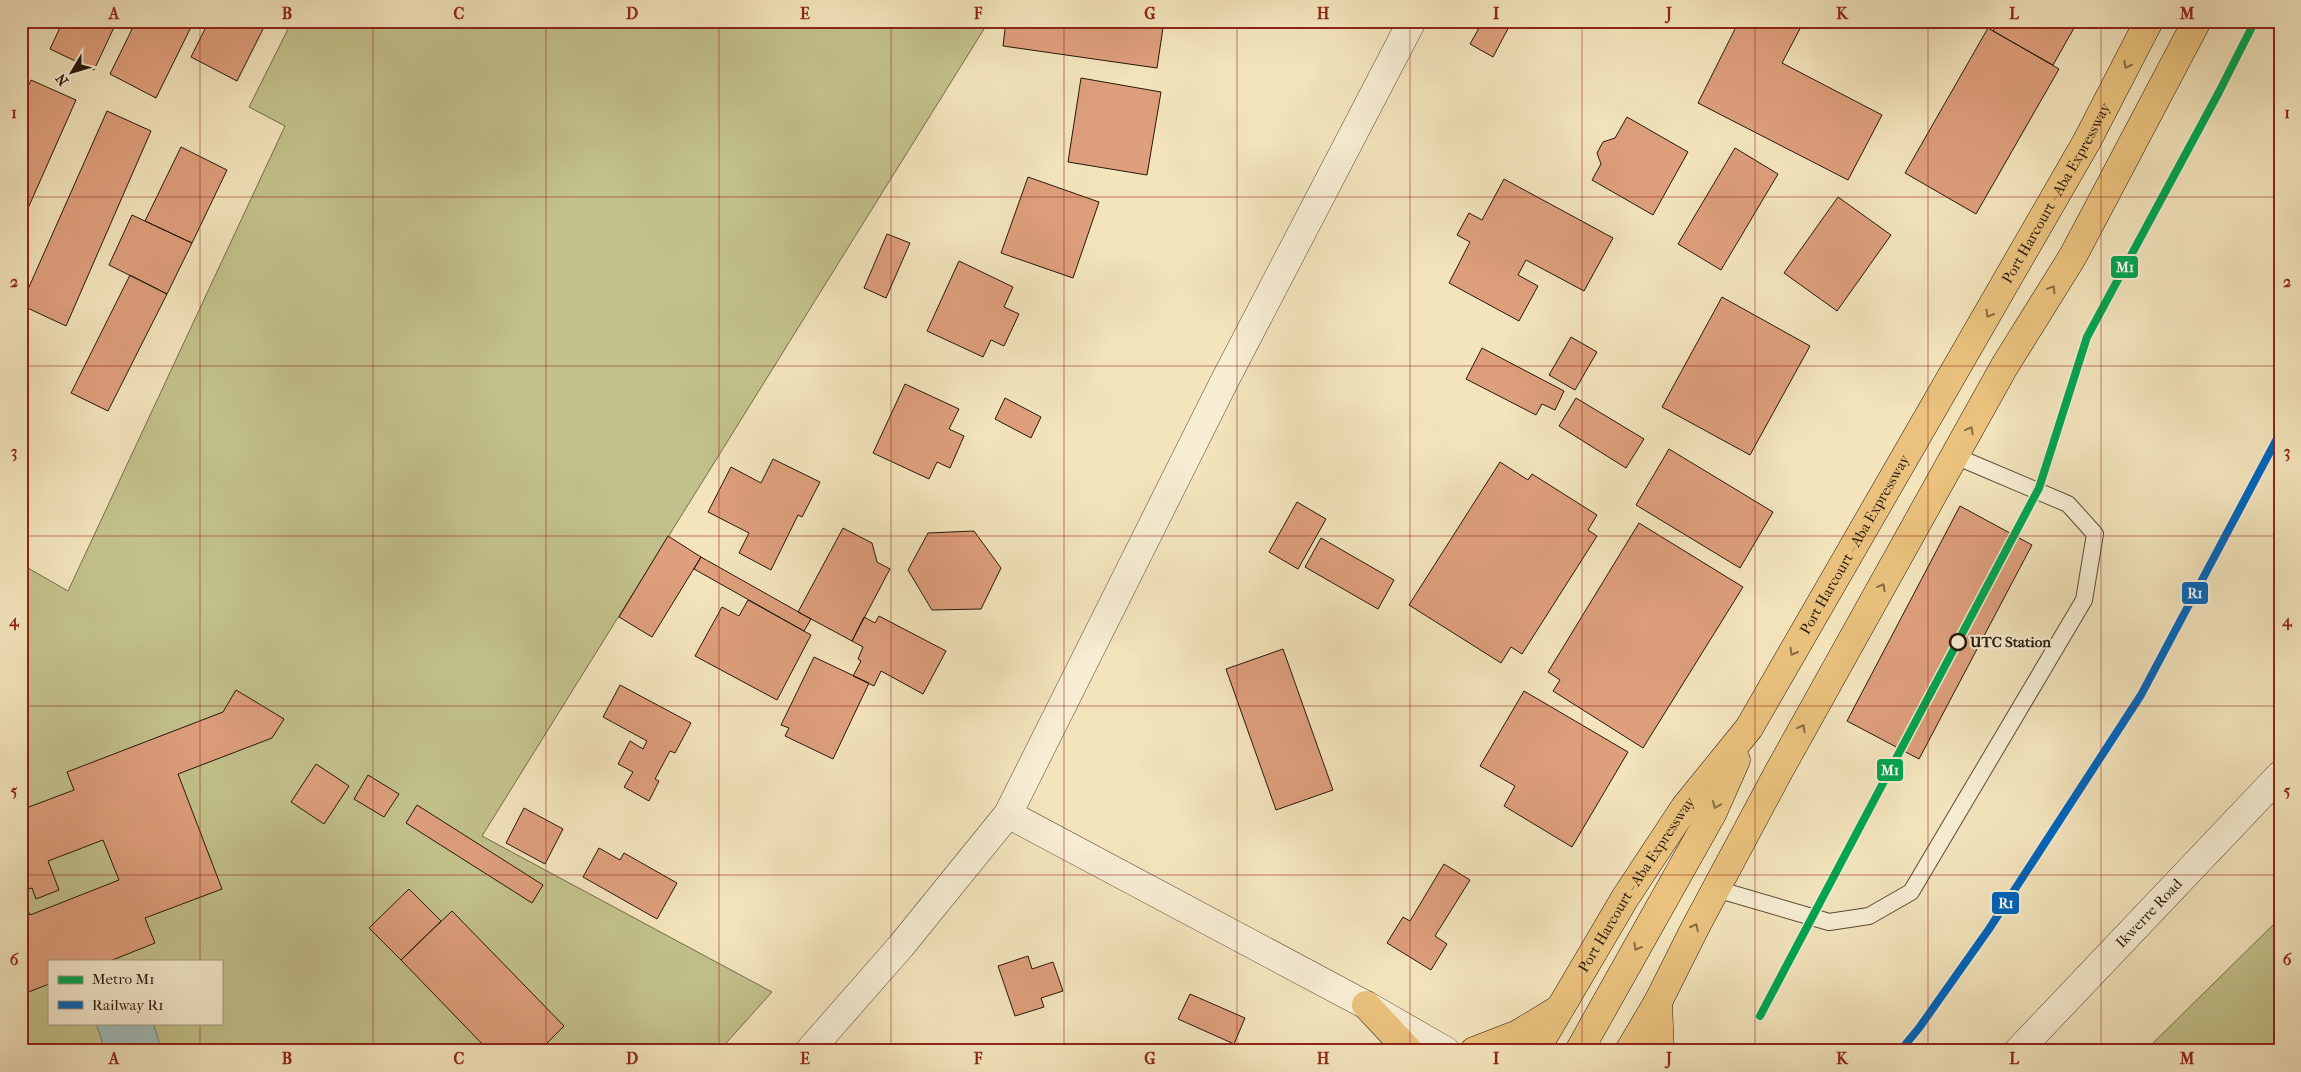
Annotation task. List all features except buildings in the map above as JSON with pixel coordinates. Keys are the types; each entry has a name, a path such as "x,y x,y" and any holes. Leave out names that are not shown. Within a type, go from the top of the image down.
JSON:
{"highway":[{"name":"Port Harcourt - Aba Expressway","path":"1535,1051 1562,1008 1624,898 1685,807 1749,728 2087,141 2149,21"},
{"path":"1629,1051 1658,1002 1783,763 2004,367 2072,256 2197,21"},
{"path":"1579,1051 1712,814 1749,728"},
{"path":"1658,1002 1660,1051"},
{"path":"1366,1004 1409,1051"},
{"path":"1474,1051 1518,1034 1562,1008"}],"street":[{"path":"809,1051 901,946 1008,814 1226,380 1412,21"},
{"name":"Ikwerre Road","path":"2018,1051 2280,774"},
{"path":"1008,814 1366,1004 1446,1051"}],"lane":[{"path":"1716,889 1829,922 1869,916 1911,892 2084,600 2095,534 2068,504 1955,456"}],"shaded area":[{"path":"292,21 989,21 482,836 772,992 719,1051 21,1051 21,564 68,591 285,126 249,107"},
{"path":"2280,918 2280,1051 2145,1051"}],"water":[{"path":"96,1024 153,1024 162,1051 105,1051"}],"metro line":[{"name":"M1","path":"1760,1016 2039,488 2087,337 2219,92 2255,21"}],"rail line":[{"name":"R1","path":"1900,1051 1919,1028 1989,929 2141,695 2280,433"}],"place":[{"name":"UTC Station","path":"1958,642"}]}
